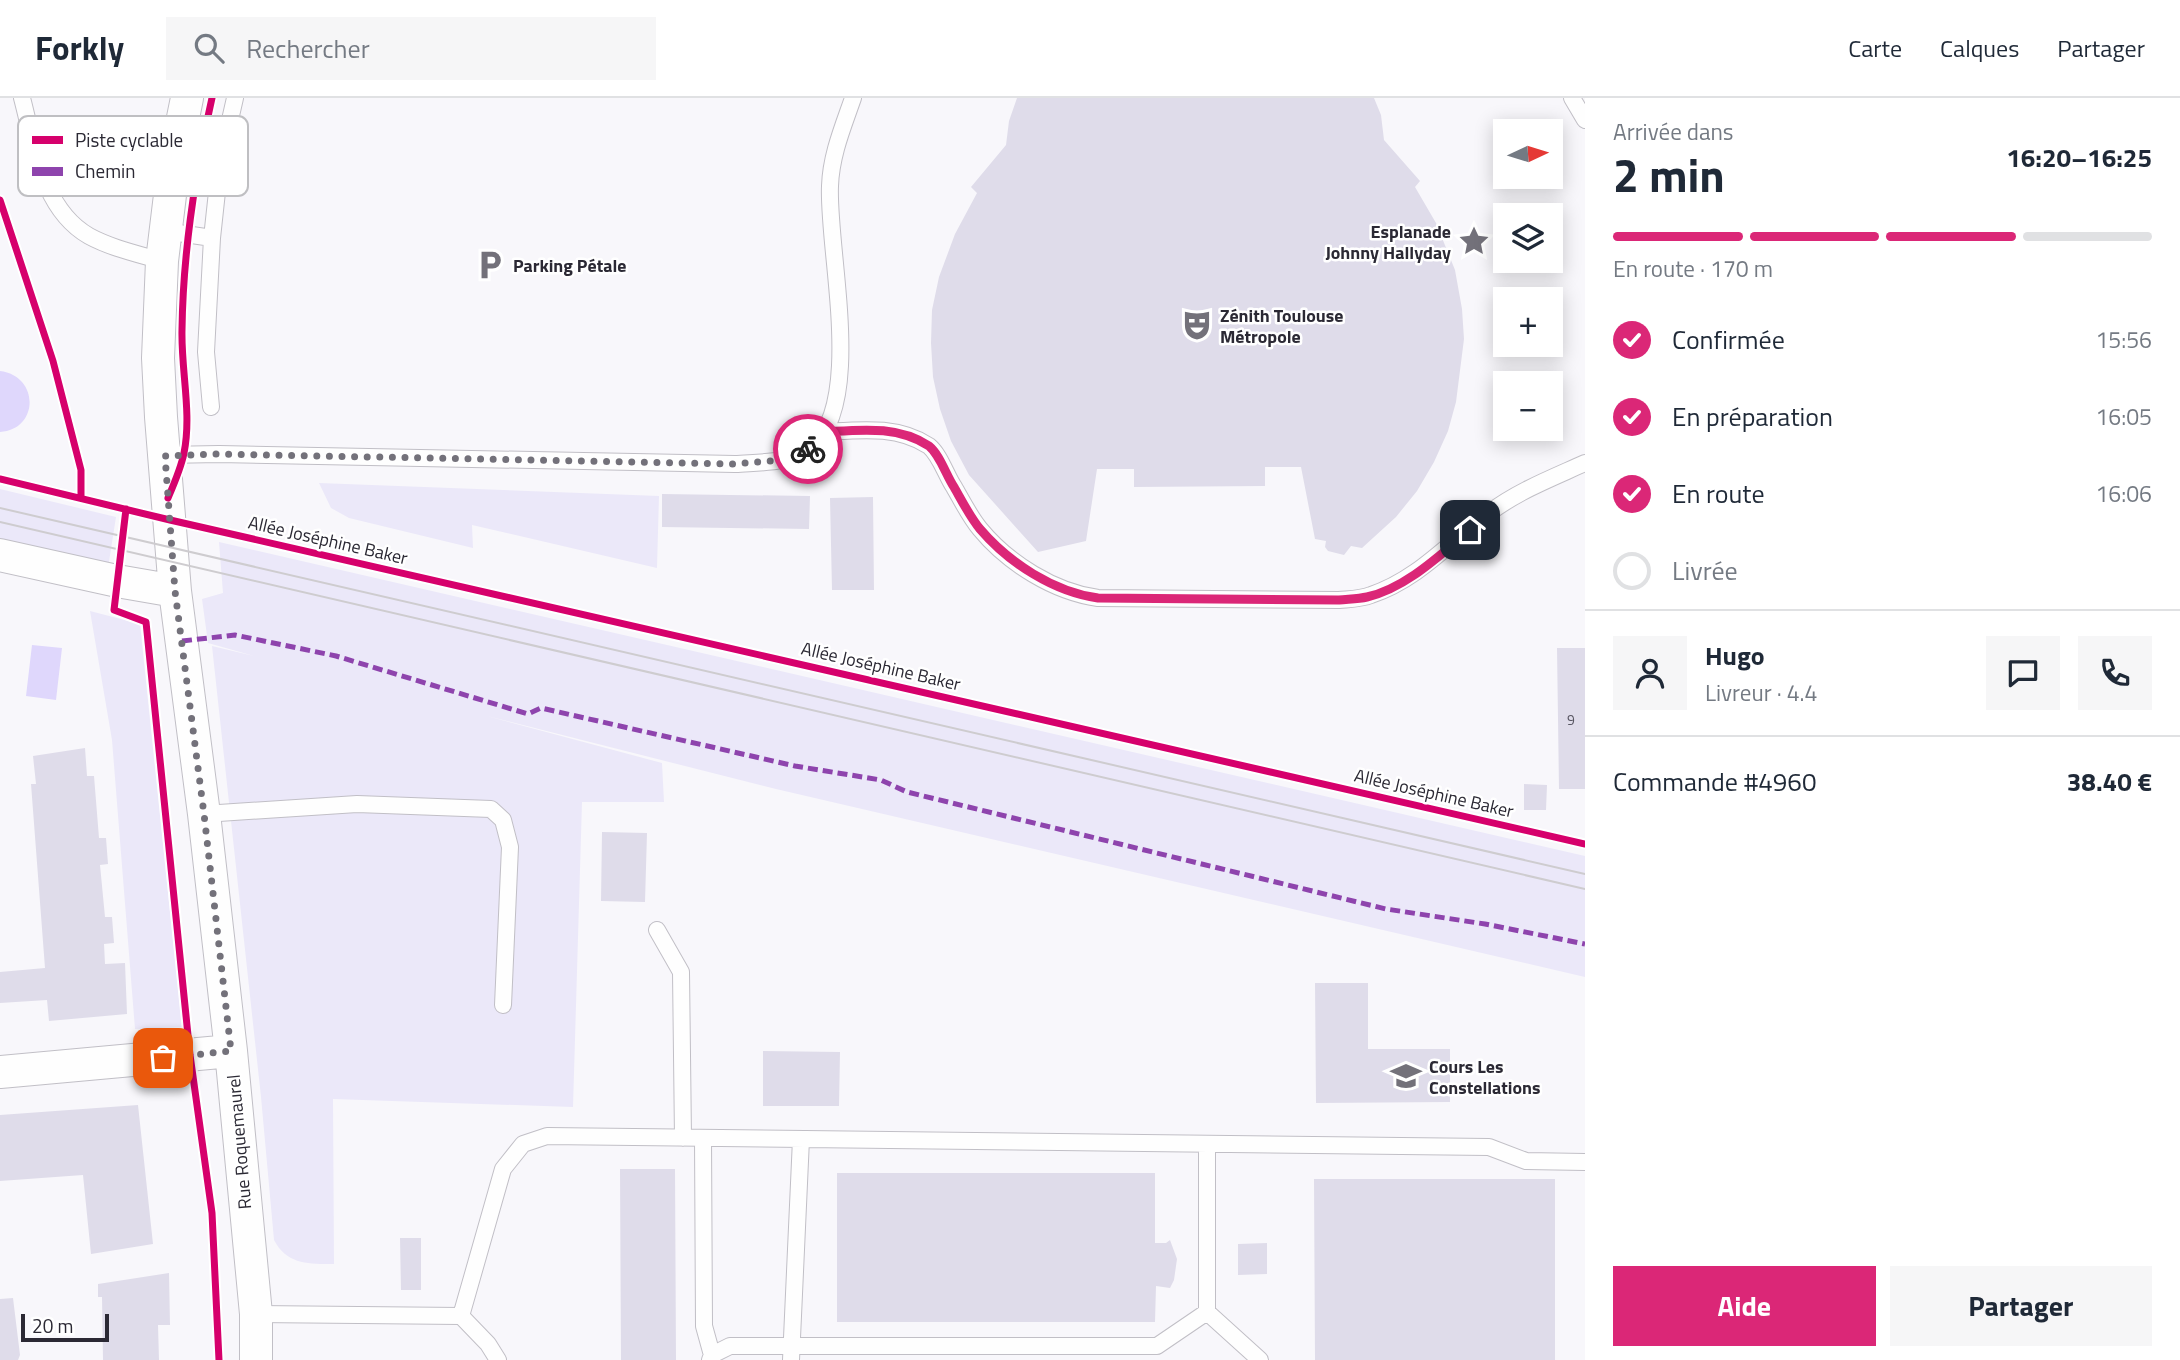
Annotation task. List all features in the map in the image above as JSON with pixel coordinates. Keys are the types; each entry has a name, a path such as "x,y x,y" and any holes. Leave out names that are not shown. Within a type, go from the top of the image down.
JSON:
{"street":[{"name":"Rue Roquemaurel","path":"183,116 187,98"},
{"name":"Rue Roquemaurel","path":"170,196 164,246 158,358 165,456 175,591 231,1051 256,1314 256,1360"},
{"path":"0,555 175,591"},
{"path":"0,1072 231,1051"}],"lane":[{"path":"22,98 27,116"},
{"path":"231,116 235,98"},
{"path":"165,456 207,454 734,464 782,460 801,454 813,446 824,432 833,415 837,396 841,322 832,244 831,167 853,98"},
{"path":"1572,98 1585,120"},
{"path":"52,196 68,221 105,244 164,246 212,238"},
{"path":"211,407 206,352 217,196"},
{"path":"824,432 890,430 931,448 980,529 1012,559 1041,579 1076,595 1098,598 1339,600 1368,596 1416,573 1489,513 1525,491 1585,463"},
{"path":"204,814 357,804 491,809 503,820 510,847 503,1005"},
{"path":"657,930 681,972 683,1138"},
{"path":"461,1316 503,1169 523,1144 547,1136 1489,1147 1526,1161 1585,1162"},
{"path":"703,1138 704,1326 711,1357 730,1346 791,1354 1157,1346 1207,1312"},
{"path":"791,1354 801,1139"},
{"path":"1207,1144 1207,1312 1260,1360"},
{"path":"256,1314 461,1316 488,1343 498,1360"}],"shaded area":[{"path":"0,371 13,375 22,382 30,403 22,422 13,429 0,432"},
{"path":"319,483 659,496 657,568 472,525 473,548 349,518 331,508"},
{"path":"0,489 116,517 108,568 0,543"},
{"path":"219,542 1585,856 1585,977 776,789 487,716 662,763 664,802 582,802 573,1107 333,1099 334,1264 316,1264 292,1259 274,1240 212,646 254,656 208,643 202,599 223,593"},
{"path":"90,611 140,624 182,1027 135,1029 112,740"},
{"path":"32,645 62,648 56,700 26,696"}],"building":[{"name":"Zénith Toulouse Métropole","path":"1017,98 1374,98 1381,115 1384,140 1420,181 1415,187 1436,223 1455,270 1464,339 1456,402 1448,431 1434,462 1417,491 1396,517 1362,548 1351,546 1344,555 1328,551 1325,547 1326,541 1315,539 1301,467 1265,467 1265,486 1134,487 1134,469 1097,469 1086,541 1038,552 969,475 951,441 940,409 933,377 932,310 939,277 955,234 977,193 971,187 1006,145 1009,121"},
{"path":"662,494 810,496 809,529 662,527"},
{"path":"873,497 874,590 832,590 830,498"},
{"path":"1557,648 1585,648 1585,789 1559,789"},
{"path":"85,748 87,776 94,776 99,838 106,838 108,864 100,865 105,917 112,917 114,943 104,944 105,964 125,963 127,1014 49,1021 47,1000 0,1003 0,972 45,968 31,784 36,784 33,756"},
{"path":"1524,784 1547,785 1546,810 1524,810"},
{"path":"602,832 647,833 645,902 601,901"},
{"path":"1315,983 1368,983 1368,1049 1450,1049 1450,1102 1316,1103"},
{"path":"763,1051 840,1052 839,1106 763,1106"},
{"path":"138,1105 153,1244 91,1254 83,1175 0,1181 0,1115"},
{"path":"620,1169 675,1169 676,1360 621,1360"},
{"path":"837,1173 1155,1173 1155,1243 1166,1243 1170,1240 1177,1259 1174,1280 1170,1288 1156,1286 1155,1322 837,1322"},
{"path":"1314,1179 1555,1179 1555,1360 1315,1360"},
{"path":"400,1238 421,1238 421,1290 401,1290"},
{"path":"1267,1243 1267,1274 1238,1275 1238,1244"},
{"path":"169,1273 170,1325 158,1325 159,1360 103,1360 102,1297 98,1297 98,1284"},
{"path":"13,1298 20,1355 18,1360 0,1360 0,1299"}],"tram line":[{"path":"0,508 1585,874"},
{"path":"0,522 1585,889"}],"marked path":[{"path":"182,641 235,635 336,656 528,714 541,708 795,766 881,780 907,792 1386,909 1485,924 1585,944"}],"cycle path":[{"path":"208,116 212,98"},
{"path":"168,498 181,464 186,438 183,301 193,196"},
{"path":"0,200 53,361 81,470 81,498"},
{"name":"Allée Joséphine Baker","path":"0,479 1585,844"},
{"path":"126,509 114,610 146,622 190,1055 212,1213 219,1360"}],"way so far":[{"path":"163,1058 231,1051 175,591 165,456 219,454 734,464 782,460 808,449"}],"place":[{"name":"Esplanade Johnny Hallyday","path":"1474,241"},
{"name":"Parking Pétale","path":"490,265"},
{"name":"Zénith Toulouse Métropole","path":"1197,325"},
{"name":"Cours Les Constellations","path":"1406,1076"}],"route":[{"path":"808,449 824,432 890,430 911,437 931,448 980,529 1012,559 1041,579 1076,595 1098,598 1339,600 1368,596 1416,573 1470,530"}]}
